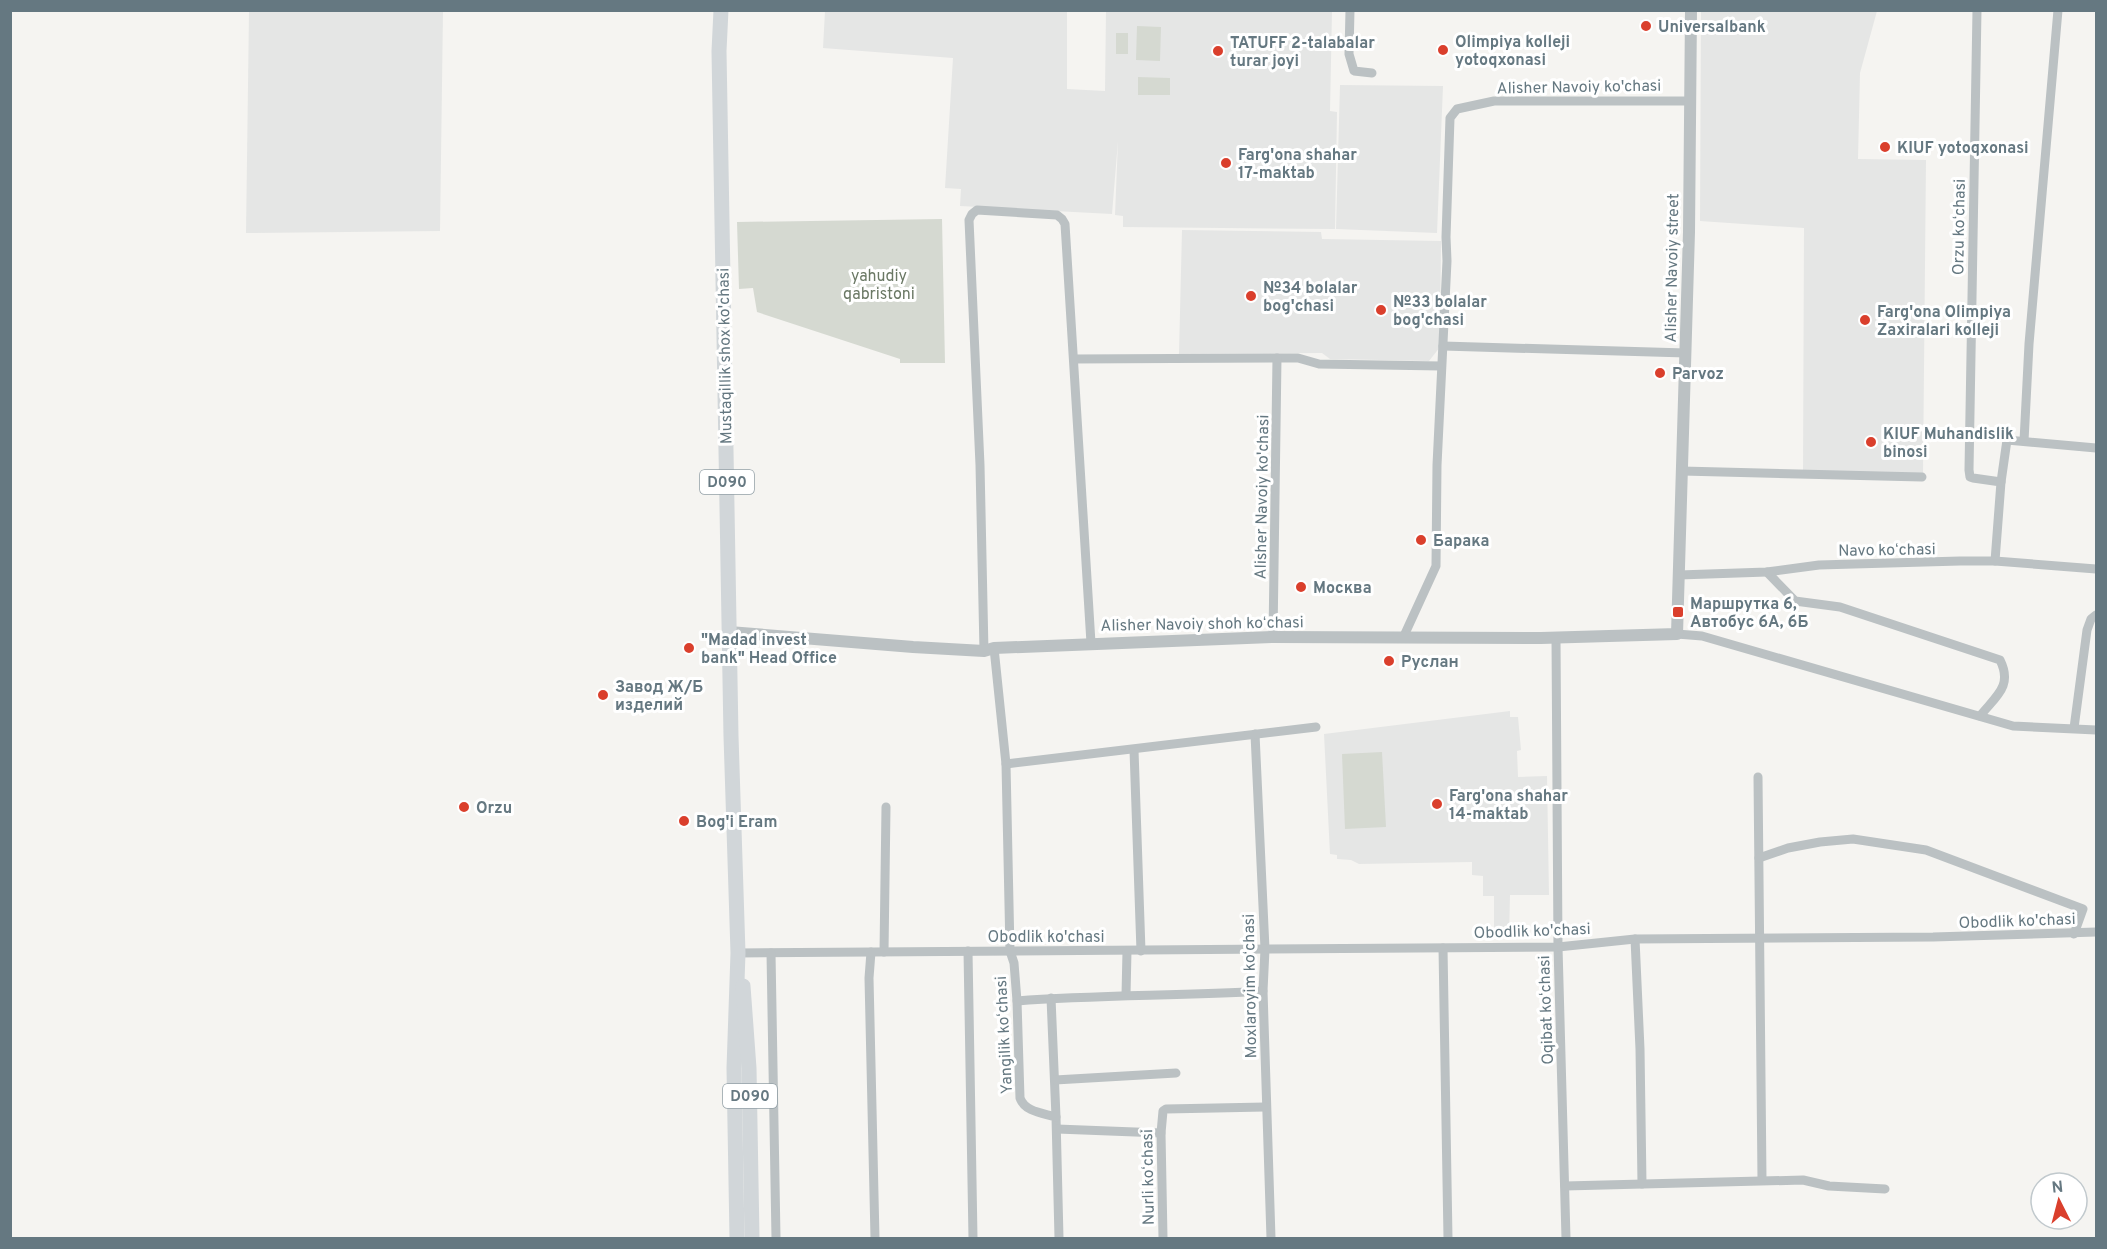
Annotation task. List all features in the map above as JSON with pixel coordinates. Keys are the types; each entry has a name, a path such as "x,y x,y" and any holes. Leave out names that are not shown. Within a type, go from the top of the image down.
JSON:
{"main road":[{"name":"Mustaqillik shox ko'chasi","path":"721,10 719,51 729,632 738,953 734,1068 737,1239"},
{"name":"Mustaqillik shox ko'chasi","path":"738,953 746,1006 752,1239"}],"street":[{"path":"1350,10 1348,54 1354,71 1372,72"},
{"name":"Alisher Navoiy street","path":"1677,634 1686,353 1691,10"},
{"name":"Orzu koʻchasi","path":"1977,10 1969,474 1973,478 2001,482"},
{"path":"2024,441 2029,344 2058,10"},
{"name":"Alisher Navoiy ko'chasi","path":"1403,638 1436,566 1437,465 1447,261 1450,118 1457,109 1494,101 1690,100"},
{"name":"Yangilik koʻchasi","path":"1056,1117 1029,1109 1022,1104 1020,1098 1017,1001 1014,963 1010,951 1006,764 989,649 980,465 969,220 977,210 1057,215 1062,219 1065,224 1074,359"},
{"path":"1443,346 1686,353"},
{"name":"Alisher Navoiy ko'chasi","path":"1273,638 1277,358"},
{"path":"1091,643 1074,359 1298,358 1319,364 1441,366"},
{"path":"1995,561 2001,482 2007,440 2097,448"},
{"path":"1682,471 1922,477"},
{"name":"Navo koʻchasi","path":"1679,575 1767,572 1819,565 1995,561 2097,569"},
{"path":"1767,572 1795,601 1840,607 2000,660 2006,670 2005,686 1980,716"},
{"path":"2074,728 2087,630 2091,619 2097,615"},
{"name":"Alisher Navoiy shoh koʻchasi","path":"729,632 913,647 989,649 1091,643 1273,638 1556,638 1677,634"},
{"path":"1677,634 1702,636 2013,726 2097,730"},
{"name":"Oqibat koʻchasi","path":"1556,638 1558,947 1566,1239"},
{"path":"1006,764 1316,727"},
{"name":"Moxlaroyim koʻchasi","path":"1255,734 1265,949 1263,991 1270,1239"},
{"path":"1134,750 1141,951"},
{"path":"1758,777 1762,1180"},
{"path":"884,952 886,807"},
{"path":"1759,858 1788,848 1853,839 1926,850 2083,909 2074,933"},
{"name":"Obodlik ko'chasi","path":"738,953 1558,947 1635,939 1933,937 2097,932"},
{"path":"1635,939 1640,1049 1642,1184"},
{"path":"1443,948 1448,1239"},
{"name":"Obodlik ko'chasi","path":"968,951 973,1239"},
{"path":"1126,995 1127,951"},
{"path":"871,952 869,978 875,1239"},
{"path":"771,953 776,1239"},
{"path":"1017,1001 1263,991"},
{"path":"1051,998 1059,1239"},
{"path":"1055,1080 1176,1073"},
{"name":"Nurli koʻchasi","path":"1163,1239 1162,1114 1166,1109 1266,1107"},
{"path":"1057,1129 1161,1133"},
{"path":"1565,1186 1803,1180 1829,1186 1885,1189"}],"shaded area":[{"path":"249,11 443,11 440,231 246,233"},
{"path":"825,11 1067,11 1067,89 1105,91 1106,11 1332,11 1330,111 1337,112 1335,229 1123,227 1123,216 1115,215 1118,141 1112,214 960,206 961,189 945,188 953,58 823,48"},
{"name":"Farg'ona Olimpiya Zaxiralari kolleji","path":"1701,11 1877,11 1860,73 1858,159 1926,160 1923,474 1803,474 1804,228 1700,221"},
{"path":"1340,85 1443,86 1437,233 1336,229"},
{"path":"1182,230 1321,232 1322,239 1441,241 1440,347 1429,361 1330,359 1322,353 1179,354"},
{"name":"Farg'ona shahar 14-maktab","path":"1510,711 1510,717 1518,717 1521,750 1517,751 1518,777 1547,776 1549,895 1510,895 1509,937 1494,937 1494,896 1483,896 1483,876 1472,875 1472,862 1359,864 1351,860 1337,859 1337,855 1330,854 1324,734"}],"green space":[{"path":"1137,26 1161,27 1160,61 1136,60"},
{"path":"1116,33 1128,33 1128,54 1116,54"},
{"path":"1138,77 1170,78 1170,95 1138,95"},
{"name":"yahudiy qabristoni","path":"942,219 945,363 900,363 900,359 757,312 753,288 739,289 737,222"},
{"path":"1382,752 1386,827 1345,829 1342,754"}],"place":[{"name":"Universalbank","path":"1646,26"},
{"name":"Olimpiya kolleji yotoqxonasi","path":"1443,50"},
{"name":"TATUFF 2-talabalar turar joyi","path":"1218,51"},
{"name":"KIUF yotoqxonasi","path":"1885,147"},
{"name":"Farg'ona shahar 17-maktab","path":"1226,163"},
{"name":"№34 bolalar bog'chasi","path":"1251,296"},
{"name":"№33 bolalar bog'chasi","path":"1381,310"},
{"name":"Farg'ona Olimpiya Zaxiralari kolleji","path":"1865,320"},
{"name":"Parvoz","path":"1660,373"},
{"name":"KIUF Muhandislik binosi","path":"1871,442"},
{"name":"Барака","path":"1421,540"},
{"name":"Москва","path":"1301,587"},
{"name":"Маршрутка 6, Автобус 6А, 6Б","path":"1678,612"},
{"name":"\"Madad invest bank\" Head Office","path":"689,648"},
{"name":"Руслан","path":"1389,661"},
{"name":"Завод Ж/Б изделий","path":"603,695"},
{"name":"Farg'ona shahar 14-maktab","path":"1437,804"},
{"name":"Orzu","path":"464,807"},
{"name":"Bog'i Eram","path":"684,821"}]}
